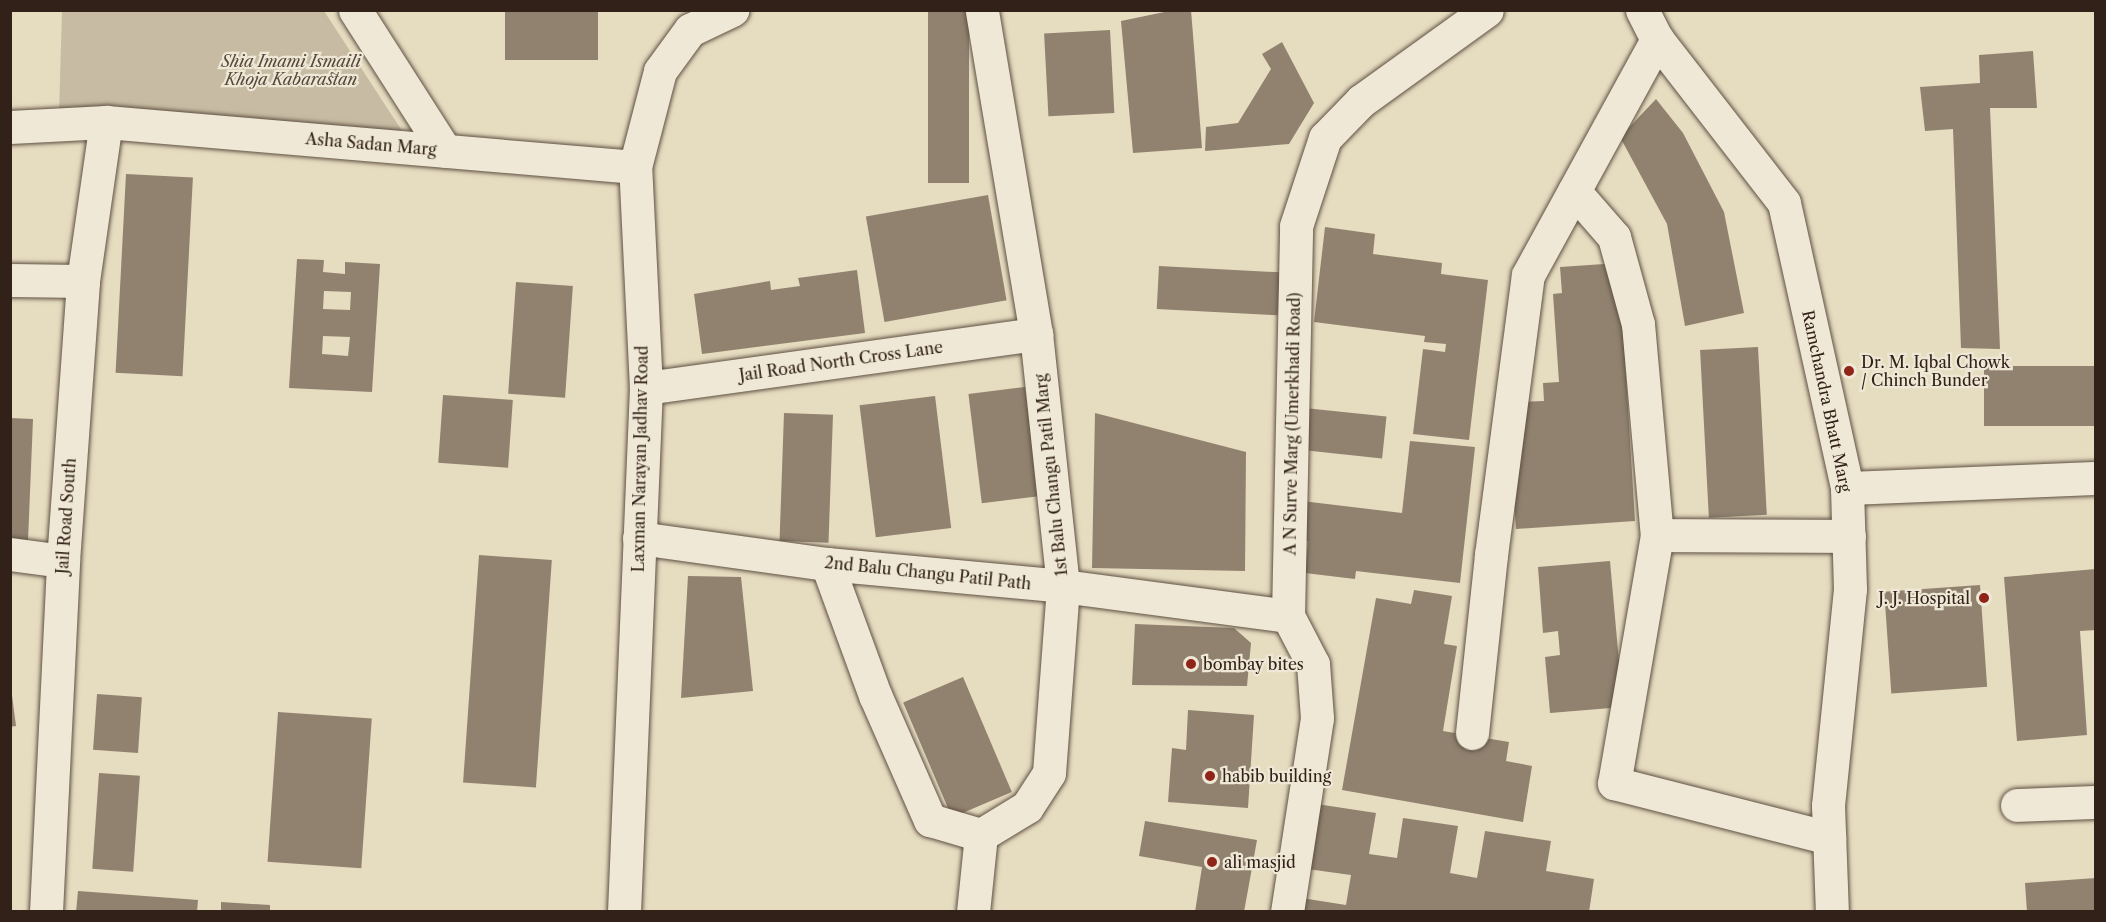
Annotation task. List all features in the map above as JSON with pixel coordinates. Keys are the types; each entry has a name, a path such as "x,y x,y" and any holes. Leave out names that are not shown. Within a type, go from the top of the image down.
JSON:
{"street":[{"path":"355,10 445,151"},
{"name":"Laxman Narayan Jadhav Road","path":"624,912 646,388 635,167 660,71 690,30 732,10"},
{"name":"1st Balu Changu Patil Marg","path":"981,836 1028,807 1049,773 1063,586 1036,334 982,10"},
{"name":"A N Surve Marg (Umerkhadi Road)","path":"1287,912 1317,717 1313,664 1288,616 1296,225 1306,189 1325,138 1361,101 1487,10"},
{"name":"Ramchandra Bhatt Marg","path":"1642,10 1657,39 1784,203 1847,488 1850,589 1828,805 1832,912"},
{"path":"1472,733 1491,555 1528,275 1657,39"},
{"name":"Asha Sadan Marg","path":"10,127 106,122 635,167"},
{"name":"Jail Road South","path":"46,912 63,561 83,280 106,122"},
{"path":"1575,191 1614,237 1638,324 1657,535 1614,783 1829,838"},
{"path":"10,280 83,280"},
{"name":"Jail Road North Cross Lane","path":"646,388 1036,334"},
{"path":"1847,488 2096,478"},
{"path":"1657,535 1849,536"},
{"name":"2nd Balu Changu Patil Path","path":"639,538 827,564 1063,586 1288,616"},
{"path":"10,554 63,561"},
{"path":"827,564 875,695 930,820 981,836 973,912"},
{"path":"2017,805 2096,802"}],"green space":[{"name":"Shia Imami Ismaili Khoja Kabarastan","path":"62,11 324,11 408,140 59,115"}],"building":[{"path":"505,10 598,10 598,60 505,60"},
{"path":"928,10 969,10 969,183 928,183"},
{"path":"1174,10 1191,10 1202,148 1133,153 1121,21"},
{"path":"1110,30 1114,113 1048,116 1044,33"},
{"path":"1282,42 1314,103 1289,144 1205,151 1206,127 1238,123 1271,69 1262,54"},
{"path":"2033,51 2037,108 1990,108 2000,349 1961,348 1953,129 1925,131 1920,87 1980,83 1979,55"},
{"path":"1656,99 1683,133 1724,212 1744,313 1685,326 1667,224 1620,137"},
{"path":"126,174 193,178 182,376 116,373"},
{"path":"988,195 1007,300 884,322 866,217"},
{"path":"1325,227 1375,234 1373,254 1442,263 1441,274 1488,280 1469,440 1413,434 1423,349 1445,352 1446,344 1424,342 1425,336 1314,322"},
{"path":"297,259 324,260 323,272 345,274 345,262 380,264 372,392 289,388","holes":["324,291 351,292 350,310 323,309","323,336 350,337 348,356 322,354"]},
{"path":"1619,263 1635,521 1516,529 1511,452 1516,402 1544,401 1543,383 1559,382 1553,294 1562,293 1560,267"},
{"path":"1159,266 1280,272 1278,315 1157,309"},
{"path":"857,270 865,333 702,354 694,294 770,281 771,290 800,286 798,278"},
{"path":"516,282 573,286 565,398 508,394"},
{"path":"1758,347 1767,515 1709,518 1700,350"},
{"path":"1984,366 2096,366 2096,426 1984,426"},
{"path":"1025,387 1038,496 982,503 968,394"},
{"path":"443,395 513,400 508,468 438,463"},
{"path":"935,396 951,528 876,537 860,405"},
{"path":"1295,407 1386,417 1382,458 1291,449"},
{"path":"784,413 833,415 829,543 780,541"},
{"path":"1095,413 1246,452 1245,571 1092,568"},
{"path":"10,418 33,419 28,541 10,540"},
{"path":"1410,441 1475,447 1460,583 1356,571 1355,579 1305,573 1308,541 1298,540 1302,501 1402,513"},
{"path":"479,555 552,560 536,788 463,782"},
{"path":"1610,561 1623,707 1550,713 1545,657 1560,655 1558,631 1543,633 1538,567"},
{"path":"2096,569 2096,630 2080,631 2087,735 2017,741 2004,577"},
{"path":"688,576 741,577 753,691 681,698"},
{"path":"1980,585 1987,687 1891,693 1884,592"},
{"path":"1414,590 1452,596 1444,644 1457,646 1443,731 1509,742 1506,761 1532,766 1523,822 1342,790 1376,598 1411,604"},
{"name":"bombay bites","path":"1135,624 1234,628 1251,643 1247,686 1132,685"},
{"path":"963,677 1012,792 952,817 903,702"},
{"path":"10,680 16,726 10,727"},
{"path":"97,694 142,697 138,753 93,750"},
{"name":"habib building","path":"1188,710 1254,715 1248,808 1168,802 1172,748 1186,750"},
{"path":"278,712 372,719 361,868 268,862"},
{"path":"99,773 140,776 133,872 92,869"},
{"path":"1310,803 1376,813 1369,854 1397,858 1403,818 1458,826 1450,873 1477,878 1485,831 1551,841 1546,871 1594,879 1589,912 1293,912 1295,897 1346,905 1351,875 1300,868"},
{"name":"ali masjid","path":"1145,821 1257,840 1244,912 1195,912 1202,867 1139,856"},
{"path":"2096,878 2096,912 2027,912 2025,883"},
{"path":"78,891 198,900 197,912 76,912"},
{"path":"221,902 270,905 270,912 221,912"}],"place":[{"name":"Dr. M. Iqbal Chowk / Chinch Bunder","path":"1849,371"},
{"name":"J. J. Hospital","path":"1984,598"},
{"name":"bombay bites","path":"1191,664"},
{"name":"habib building","path":"1210,776"},
{"name":"ali masjid","path":"1212,862"}]}
